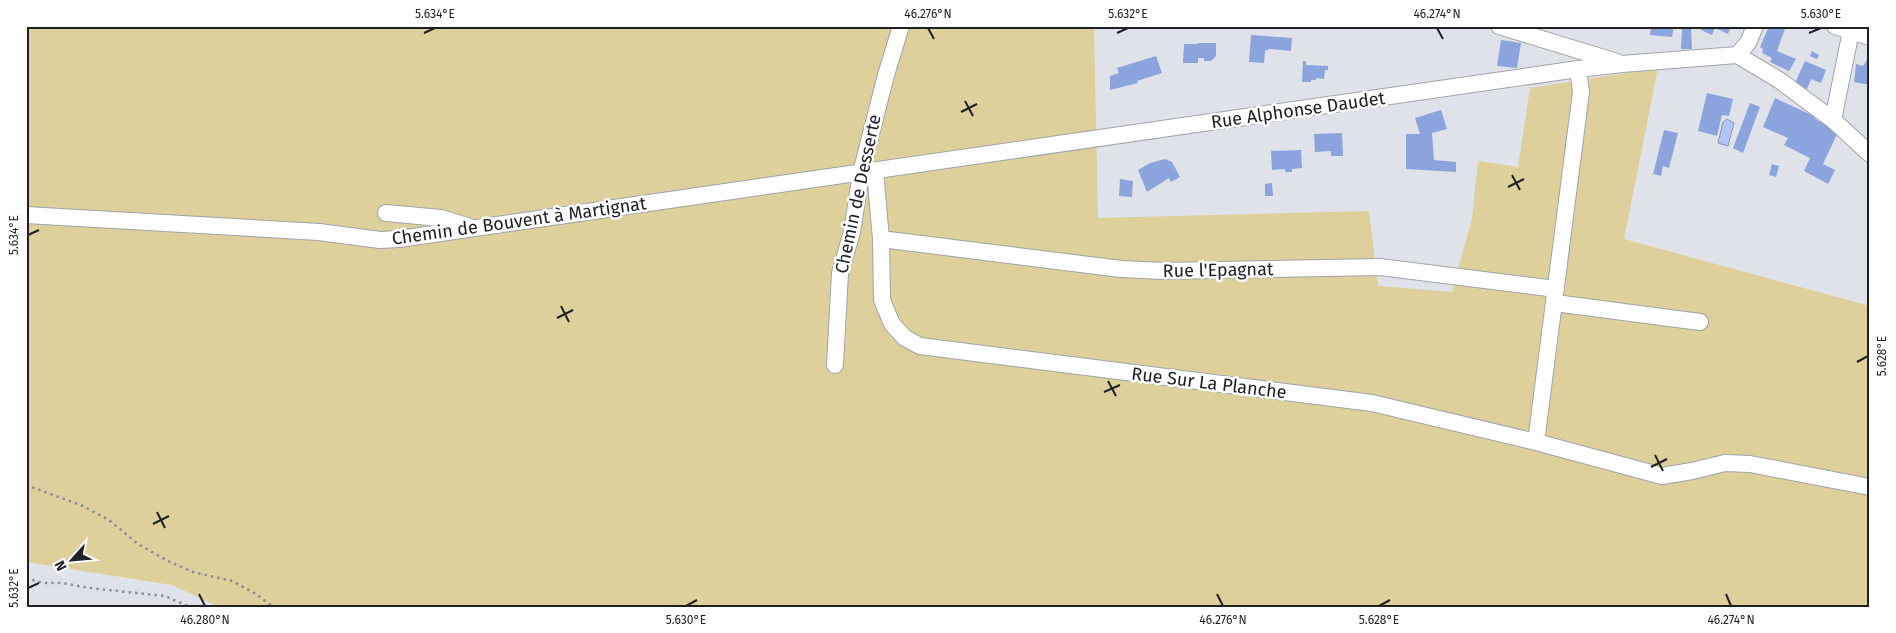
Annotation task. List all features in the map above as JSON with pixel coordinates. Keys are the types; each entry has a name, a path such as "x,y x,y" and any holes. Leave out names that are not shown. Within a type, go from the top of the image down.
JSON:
{"street":[{"name":"Chemin de Desserte","path":"835,365 840,273 868,172 886,75 901,26"},
{"path":"1499,26 1622,64"},
{"path":"1754,26 1748,42 1737,55 1779,80 1833,120 1870,154"},
{"path":"1835,26 1870,36"},
{"path":"1833,120 1851,31"},
{"name":"Rue Alphonse Daudet","path":"868,172 1578,69 1737,55"},
{"path":"1536,442 1581,92 1578,69"},
{"name":"Chemin de Bouvent à Martignat","path":"26,215 319,232 380,240 474,229 868,172"},
{"name":"Rue Sur La Planche","path":"868,172 881,239 882,300 892,324 905,338 920,346 1372,403 1536,442 1662,476 1725,463 1750,464 1870,487"},
{"path":"386,213 440,218 474,229"},
{"name":"Rue l'Epagnat","path":"881,239 1121,269 1164,271 1380,267 1700,322"}],"path":[{"path":"26,486 83,506 109,520 138,544 168,561 193,572 232,581 256,594 273,607"},
{"path":"26,578 43,583 63,583 89,588 165,596 190,607"}],"shaded area":[{"path":"26,26 1094,26 1098,218 1369,211 1378,286 1452,292 1472,218 1478,161 1518,167 1530,88 1658,68 1624,239 1870,306 1870,607 219,607 172,585 26,562"}],"water":[{"path":"1727,119 1734,123 1728,146 1718,143 1723,122"}],"building":[{"path":"1651,26 1674,26 1672,37 1650,35"},
{"path":"1701,26 1731,26 1728,34 1715,28 1712,35 1701,30"},
{"path":"1769,26 1786,26 1777,51 1796,59 1789,71 1770,62 1772,58 1762,53 1763,49 1760,47"},
{"path":"1691,28 1692,49 1681,49 1682,29"},
{"path":"1251,35 1292,38 1291,51 1269,49 1265,51 1264,63 1249,62"},
{"path":"1501,40 1521,43 1517,68 1497,66"},
{"path":"1216,43 1216,56 1211,61 1204,61 1204,58 1198,58 1198,63 1183,63 1184,44"},
{"path":"1812,51 1819,55 1817,59 1810,56"},
{"path":"1870,55 1870,85 1854,82 1856,64 1863,66"},
{"path":"1156,56 1162,73 1137,81 1138,83 1110,90 1110,76 1119,73 1117,68"},
{"path":"1303,61 1306,61 1306,65 1328,66 1328,70 1325,70 1324,79 1316,78 1316,80 1311,80 1311,82 1302,82"},
{"path":"1805,61 1826,70 1821,83 1811,79 1807,89 1795,83"},
{"path":"1707,93 1733,99 1729,116 1722,115 1717,136 1698,131"},
{"path":"1775,98 1816,117 1815,119 1838,132 1823,164 1835,170 1828,184 1804,171 1810,158 1784,145 1788,138 1763,127"},
{"path":"1750,103 1760,107 1743,153 1733,148"},
{"path":"1441,110 1447,129 1432,133 1434,160 1456,162 1456,172 1406,169 1406,134 1420,134 1415,118"},
{"path":"1664,130 1678,133 1669,168 1663,166 1661,176 1653,174"},
{"path":"1342,133 1343,156 1331,156 1331,151 1315,152 1314,134"},
{"path":"1301,150 1302,168 1292,169 1292,172 1285,172 1285,169 1272,170 1271,151"},
{"path":"1165,159 1172,162 1180,177 1171,182 1169,178 1147,192 1138,170 1150,163"},
{"path":"1772,164 1779,166 1776,177 1769,175"},
{"path":"1120,179 1133,181 1132,197 1119,196"},
{"path":"1272,183 1273,196 1265,196 1265,184"}]}
